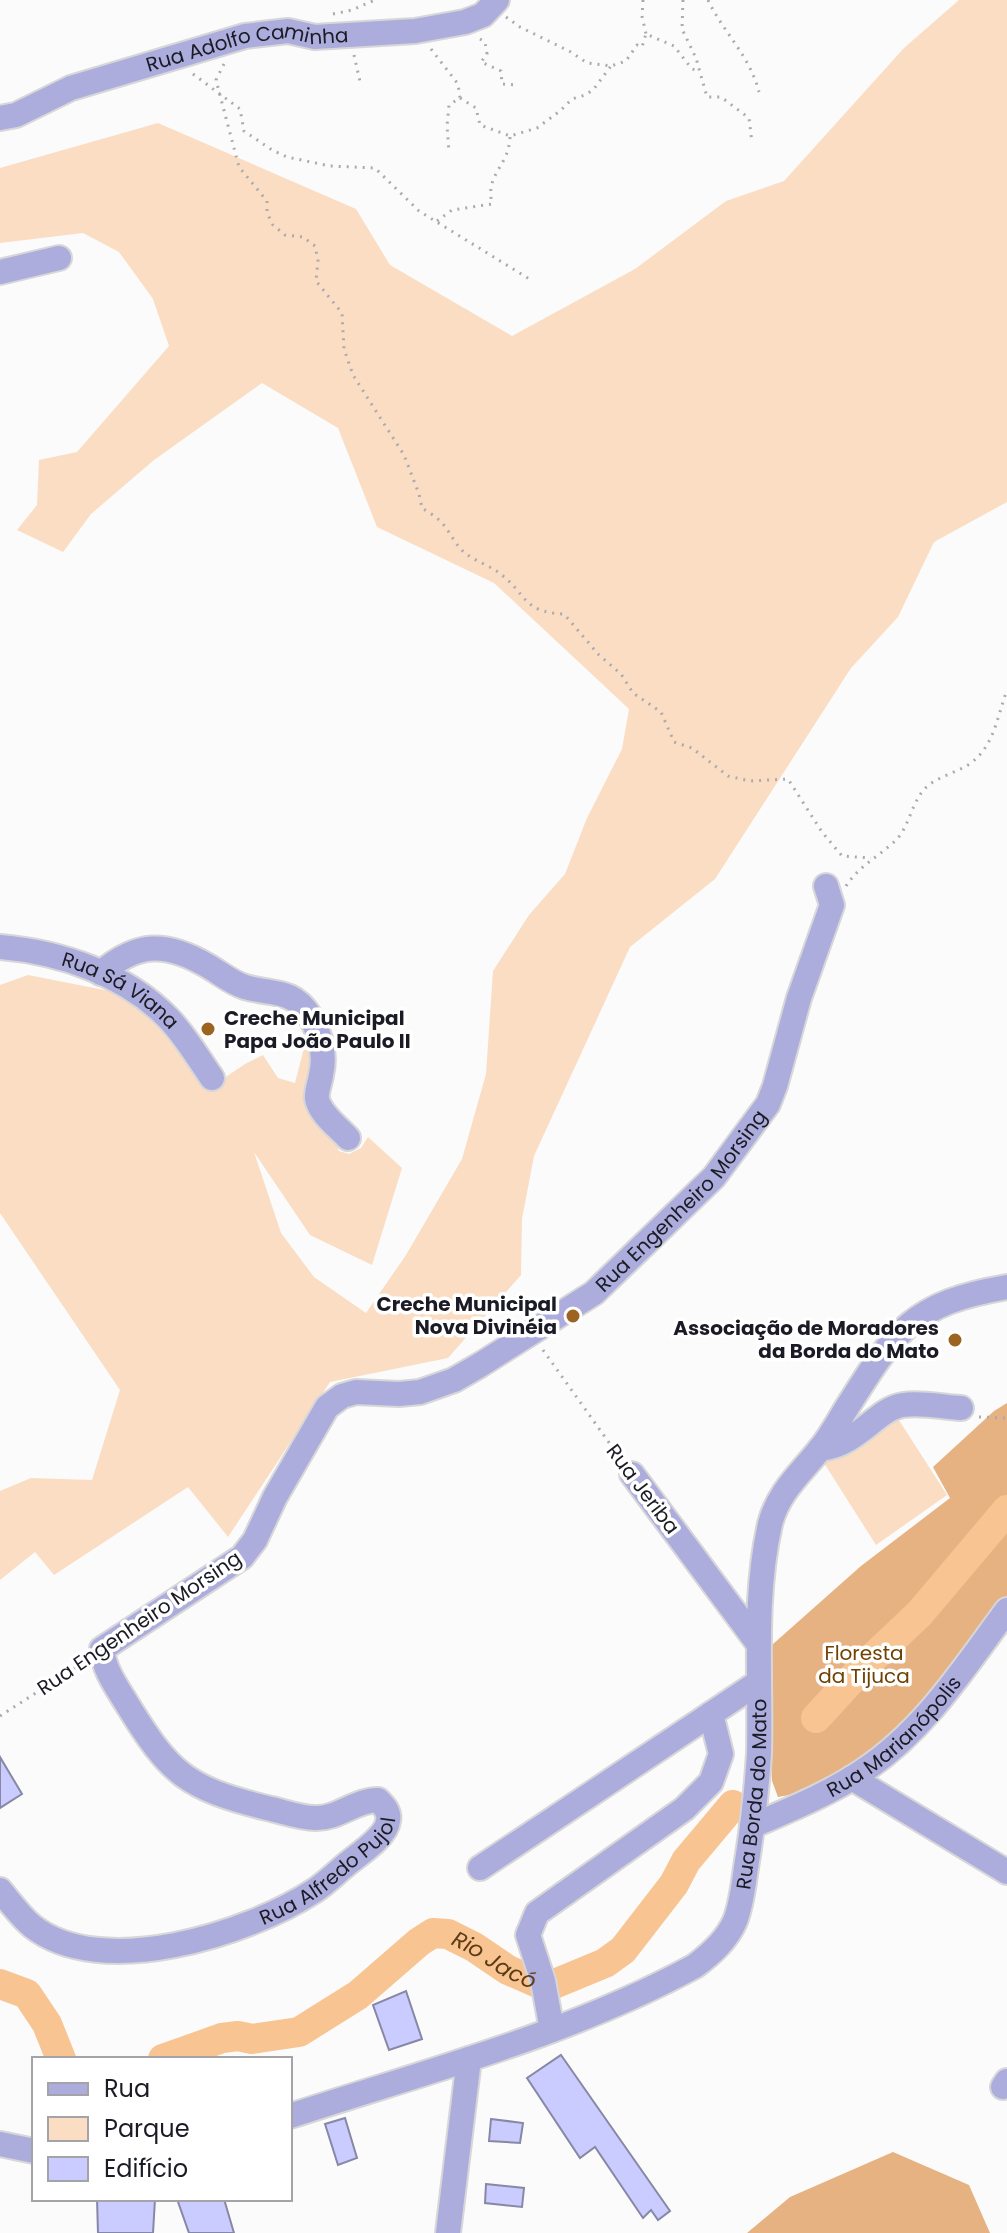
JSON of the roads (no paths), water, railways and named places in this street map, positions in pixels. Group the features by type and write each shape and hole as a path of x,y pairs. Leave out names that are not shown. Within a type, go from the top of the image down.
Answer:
{"street":[{"name":"Rua Adolfo Caminha","path":"0,118 16,115 71,88 245,36 288,31 315,37 415,31 456,25 483,15 497,0"},
{"path":"0,272 59,258"},
{"name":"Rua Engenheiro Morsing","path":"102,1649 242,1557 255,1540 275,1497 327,1407 342,1396 356,1392 399,1394 439,1386 480,1365 594,1293 714,1177 768,1104 829,896"},
{"name":"Rua Sá Viana","path":"0,947 55,955 116,979 168,1018 212,1078"},
{"path":"101,973 134,950 155,947 204,963 243,986 272,991 299,1002 315,1026 324,1056 317,1099 323,1111 348,1138"},
{"name":"Rua Borda do Mato","path":"292,2115 469,2059 670,1979 710,1954 725,1938 735,1921 752,1826 759,1754 757,1642 771,1521 787,1487 820,1449 875,1364 905,1328 929,1309 1007,1287"},
{"path":"820,1449 848,1442 891,1409 902,1405 961,1408"},
{"name":"Rua Jeriba","path":"632,1474 757,1642"},
{"name":"Rua Marianópolis","path":"752,1826 852,1778 879,1760 921,1722 1007,1610"},
{"name":"Rua Alfredo Pujol","path":"0,1890 33,1927 58,1939 91,1949 132,1951 170,1947 246,1925 287,1907 316,1890 380,1835 388,1822 387,1809 378,1800 367,1800 331,1817 313,1819 212,1793 191,1781 174,1770 151,1743 110,1675 102,1649"},
{"path":"480,1868 759,1682"},
{"path":"552,2025 543,1981 528,1935 537,1913 684,1809 711,1782 721,1754 711,1714"},
{"path":"852,1778 1007,1872"},
{"path":"448,2233 469,2059"},
{"path":"0,2144 32,2151"}],"waterway":[{"name":"Rio Jacó","path":"816,1718 861,1669 920,1613 1007,1510"},
{"name":"Rio Jacó","path":"169,2057 222,2038 238,2036 252,2039 299,2032 358,1995 433,1933 448,1934 508,1970 547,1987 605,1963 623,1950 674,1884 686,1861 733,1805"},
{"name":"Rio Jacó","path":"0,1984 27,1994 47,2024 60,2057"}],"place":[{"name":"Creche Municipal Papa João Paulo II","path":"208,1029"},
{"name":"Creche Municipal Nova Divinéia","path":"573,1316"},
{"name":"Associação de Moradores da Borda do Mato","path":"955,1340"}],"park label":[{"name":"Floresta da Tijuca","path":"864,1664"}]}
